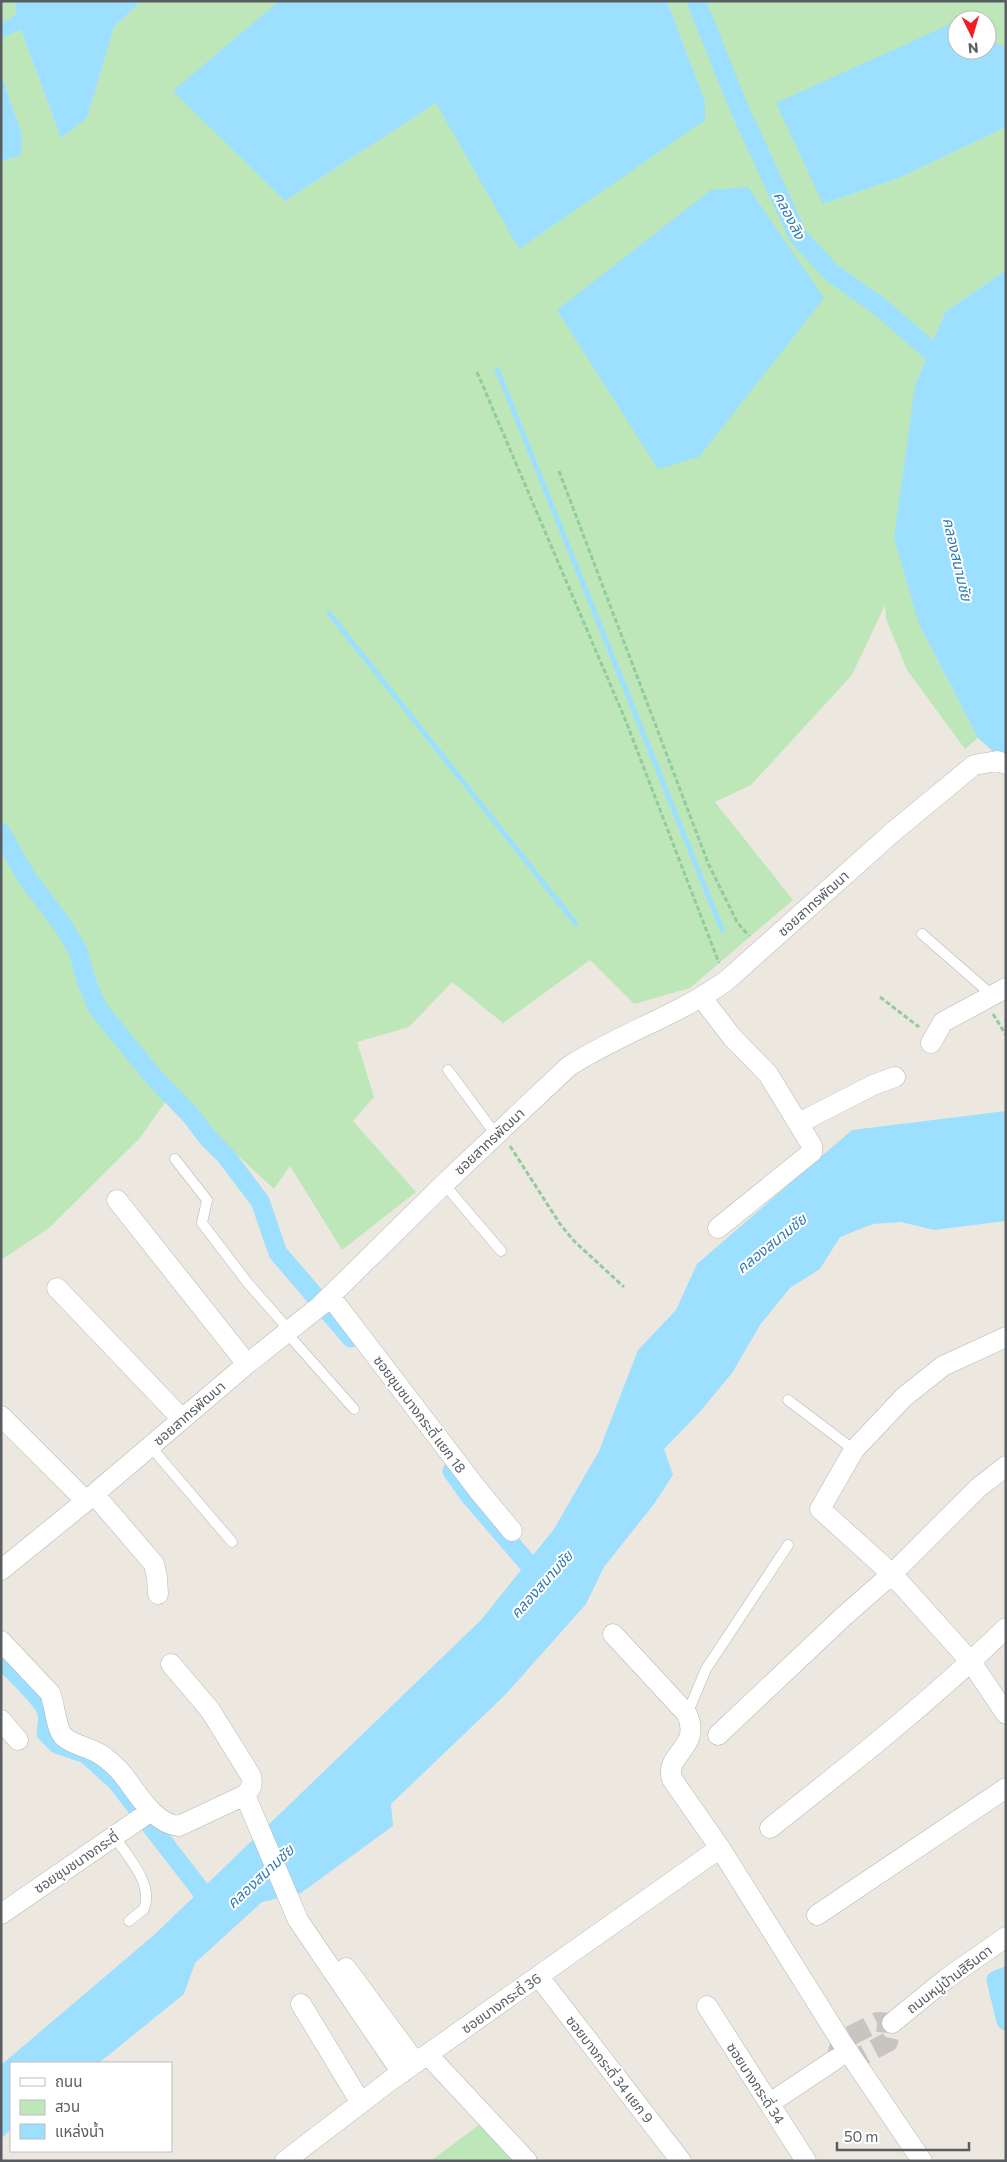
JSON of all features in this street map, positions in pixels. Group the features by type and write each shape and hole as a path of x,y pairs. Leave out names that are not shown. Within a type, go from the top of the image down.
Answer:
{"street":[{"name":"ซอยสาทรพัฒนา","path":"1,1570 325,1301 444,1184 568,1067 589,1053 702,998 726,981 893,832 974,765 997,761 1006,764"},
{"path":"932,1043 943,1022 999,992"},
{"path":"702,998 732,1038 768,1074 812,1146 812,1152 718,1228"},
{"path":"799,1123 873,1085 895,1077"},
{"path":"117,1200 247,1364"},
{"path":"57,1288 182,1419"},
{"name":"ซอยชุมชนางกระดี่ แยก 18","path":"325,1301 512,1531"},
{"path":"1006,1337 943,1366 904,1397 854,1450 820,1509 892,1574 971,1662 1006,1714"},
{"path":"1,1416 90,1498 154,1564 158,1594"},
{"path":"718,1735 843,1617 892,1574 978,1488 1006,1466"},
{"path":"770,1828 897,1727 971,1662 1006,1628"},
{"path":"613,1634 687,1714 691,1723 691,1735 685,1748 672,1763 670,1771 672,1779 720,1848 841,2041 922,2161"},
{"path":"1,1640 50,1694 59,1730 63,1736 110,1761 146,1814 172,1826 179,1826 245,1795 251,1789 252,1784 251,1776 210,1710 171,1664"},
{"path":"1,1720 18,1740"},
{"path":"818,1915 1006,1788"},
{"path":"245,1795 263,1835 290,1906 303,1928 415,2064 527,2161"},
{"name":"ซอยชุมชนางกระดี่","path":"1,1914 146,1814"},
{"name":"ซอยบางกระดี่ 36","path":"285,2161 415,2064 720,1848"},
{"name":"ถนนหมู่บ้านสิรินดา","path":"892,2023 946,1979 1006,1937"},
{"path":"340,1960 415,2064"},
{"name":"ซอยบางกระดี่ 34 แยก 9","path":"539,1977 681,2161"},
{"path":"301,2004 361,2103"},
{"name":"ซอยบางกระดี่ 34","path":"707,2006 806,2161"},
{"path":"770,2103 836,2059"}],"lane":[{"path":"922,934 999,992"},
{"path":"448,1070 498,1133"},
{"path":"175,1158 207,1200 202,1223 247,1282 354,1409"},
{"path":"444,1184 501,1251"},
{"path":"788,1400 854,1450"},
{"path":"150,1446 232,1542"},
{"path":"687,1714 706,1669 788,1545"},
{"path":"114,1836 140,1875 146,1893 144,1909 129,1921"}],"path":[{"path":"477,372 625,719 726,981"},
{"path":"558,471 708,863 738,922 761,950"},
{"path":"880,997 914,1022 932,1043"},
{"path":"498,1133 560,1224 574,1241 624,1287"}],"green space":[{"path":"1,1 15,1 16,14 1,24"},
{"path":"141,1 279,1 174,91 285,201 436,103 705,101 667,1 1006,1 1006,48 997,43 997,10 947,10 947,34 823,204 899,178 1006,127 1006,270 945,312 915,386 919,624 978,738 965,749 907,670 886,619 885,605 852,675 751,785 715,802 793,900 690,988 634,1004 590,960 503,1023 452,982 409,1027 357,1042 374,1097 353,1121 416,1192 342,1250 290,1166 274,1189 171,1094 140,1138 49,1228 1,1260 1,162 21,155 22,135 1,73 1,38 21,30 61,138 87,118 114,27"},
{"path":"480,2124 514,2161 432,2161 432,2160"}],"water":[{"path":"15,1 141,1 114,27 87,118 61,138 21,30 1,38 1,24 16,14"},
{"path":"279,1 667,1 705,101 705,120 519,249 436,103 285,201 173,91"},
{"path":"947,26 947,60 997,60 997,43 1006,48 1006,127 899,178 823,204 776,103"},
{"path":"1,73 22,135 21,155 1,162"},
{"path":"748,187 824,298 699,457 658,469 557,310 711,190"},
{"name":"คลองสนามชัย","path":"1006,270 1006,763 978,738 919,624 894,538 915,386 945,312"},
{"name":"คลองสนามชัย","path":"1006,1111 1006,1221 934,1230 901,1222 873,1224 840,1237 820,1269 790,1288 760,1325 732,1373 698,1414 664,1449 673,1475 654,1504 604,1567 586,1604 505,1695 391,1804 393,1826 301,1893 262,1902 195,1963 184,1994 100,2062 10,2062 10,2130 1,2139 1,2065 154,1935 481,1620 554,1529 599,1451 638,1350 676,1310 697,1264 852,1130"}],"waterway":[{"name":"คลองลิง","path":"696,1 739,108 798,236 832,273 879,306 948,366"},
{"path":"497,369 722,930"},
{"path":"329,613 576,924"},
{"path":"1,832 25,875 64,927 78,951 86,980 97,1007 151,1074 225,1155 260,1201 278,1253 351,1338"},
{"name":"คลองสนามชัย","path":"452,1471 469,1495 543,1581"},
{"path":"1,1659 43,1705 48,1721 46,1733 57,1744 86,1754 116,1781 216,1910"},
{"path":"1006,1976 996,1980 1006,2021"}],"tunnel":[{"path":"877,2022 892,2023 888,2042 854,2060 836,2059 841,2041 877,2022"}]}
